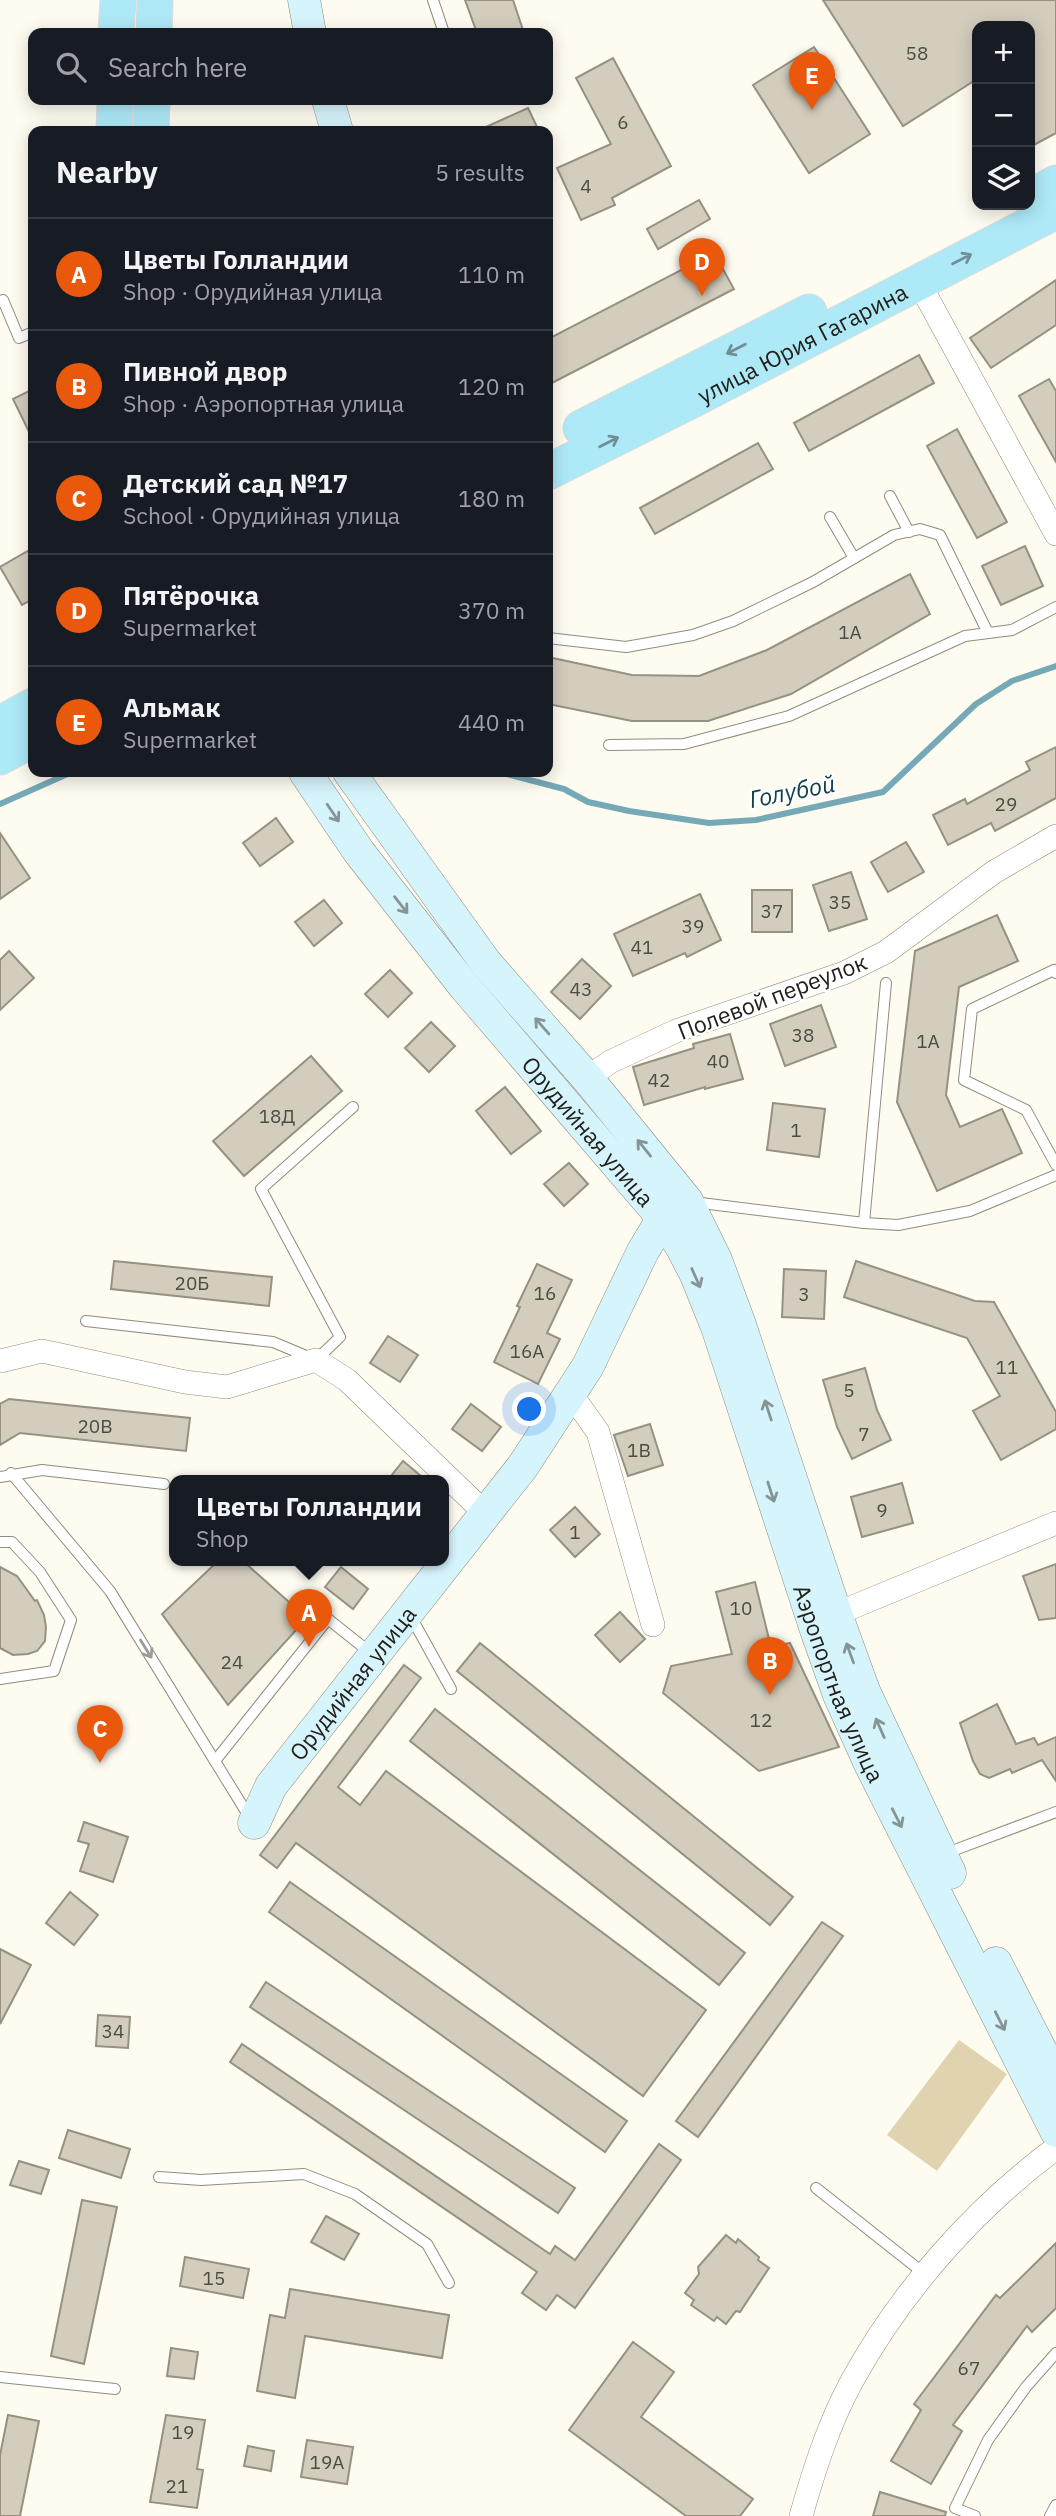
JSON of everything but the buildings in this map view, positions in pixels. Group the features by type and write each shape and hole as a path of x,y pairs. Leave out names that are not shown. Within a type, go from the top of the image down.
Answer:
{"main road":[{"path":"116,28 118,0"},
{"path":"154,28 155,0"},
{"path":"304,0 309,28"},
{"path":"114,126 115,105"},
{"path":"151,126 152,105"},
{"path":"329,105 336,126"},
{"path":"1035,195 1056,183"},
{"name":"улица Юрия Гагарина","path":"553,443 1007,210"},
{"name":"улица Юрия Гагарина","path":"553,470 1056,211"},
{"path":"0,724 28,709"},
{"path":"0,757 28,742"},
{"name":"Орудийная улица","path":"308,777 359,852 464,986 675,1210"},
{"name":"Орудийная улица","path":"353,777 486,963 587,1078 675,1210"},
{"name":"Орудийная улица","path":"449,1560 523,1466 571,1394 588,1366 643,1251 675,1210"},
{"name":"Аэропортная улица","path":"675,1210 716,1260 836,1614 869,1703 941,1856 1056,2080"},
{"name":"Аэропортная улица","path":"675,1210 681,1246 717,1327 839,1695 870,1764 1056,2130"},
{"name":"Орудийная улица","path":"254,1823 271,1786 445,1566"}],"street":[{"path":"918,281 1056,534"},
{"name":"Полевой переулок","path":"587,1078 610,1062 676,1031 844,973 886,952 994,872 1056,836"},
{"path":"0,1361 42,1351 185,1382 227,1388 316,1360 347,1380 446,1475"},
{"path":"571,1394 598,1432 653,1625"},
{"path":"449,1478 486,1514"},
{"path":"836,1614 1056,1523"},
{"path":"801,2516 822,2450 852,2382 881,2334 961,2231 1010,2184 1056,2148"}],"lane":[{"path":"433,0 442,28"},
{"path":"0,302 3,300 19,338 28,334"},
{"path":"890,496 909,531"},
{"path":"830,517 854,558"},
{"path":"553,639 626,647 693,635 733,621 813,582 894,535 920,529 940,534 988,633"},
{"path":"610,746 684,744 776,720 965,636 1012,630 1056,607"},
{"path":"1056,973 1054,970 972,1009 964,1080 1026,1110 1056,1165"},
{"path":"864,1223 886,983"},
{"path":"86,1321 273,1342 316,1360 340,1337 261,1189 353,1107"},
{"path":"675,1210 898,1225 970,1211 1056,1175"},
{"path":"6,1475 43,1470 164,1484"},
{"path":"6,1475 110,1591 254,1823"},
{"path":"0,1542 12,1542 40,1572 71,1620 54,1671 0,1678"},
{"path":"408,1612 451,1689"},
{"path":"215,1761 328,1619 374,1655"},
{"path":"941,1856 1056,1812"},
{"path":"159,2176 201,2180 304,2174 355,2194 427,2244 449,2283"},
{"path":"816,2188 926,2275"},
{"path":"975,2516 954,2512 988,2440 1026,2387 1056,2353"},
{"path":"0,2377 116,2389"},
{"path":"1050,2516 1056,2505"}],"shaded area":[{"path":"959,2040 1007,2074 937,2171 887,2135"}],"waterway":[{"name":"Голубой","path":"518,777 564,789 588,802 629,811 709,823 756,820 883,792 976,704 1012,681 1056,666"},
{"name":"Голубой","path":"0,804 61,777"}],"place":[{"name":"Альмак","path":"812,110"},
{"name":"Пятёрочка","path":"702,296"},
{"name":"Цветы Голландии","path":"309,1647"},
{"name":"Пивной двор","path":"770,1695"},
{"name":"Детский сад №17","path":"100,1763"}]}
